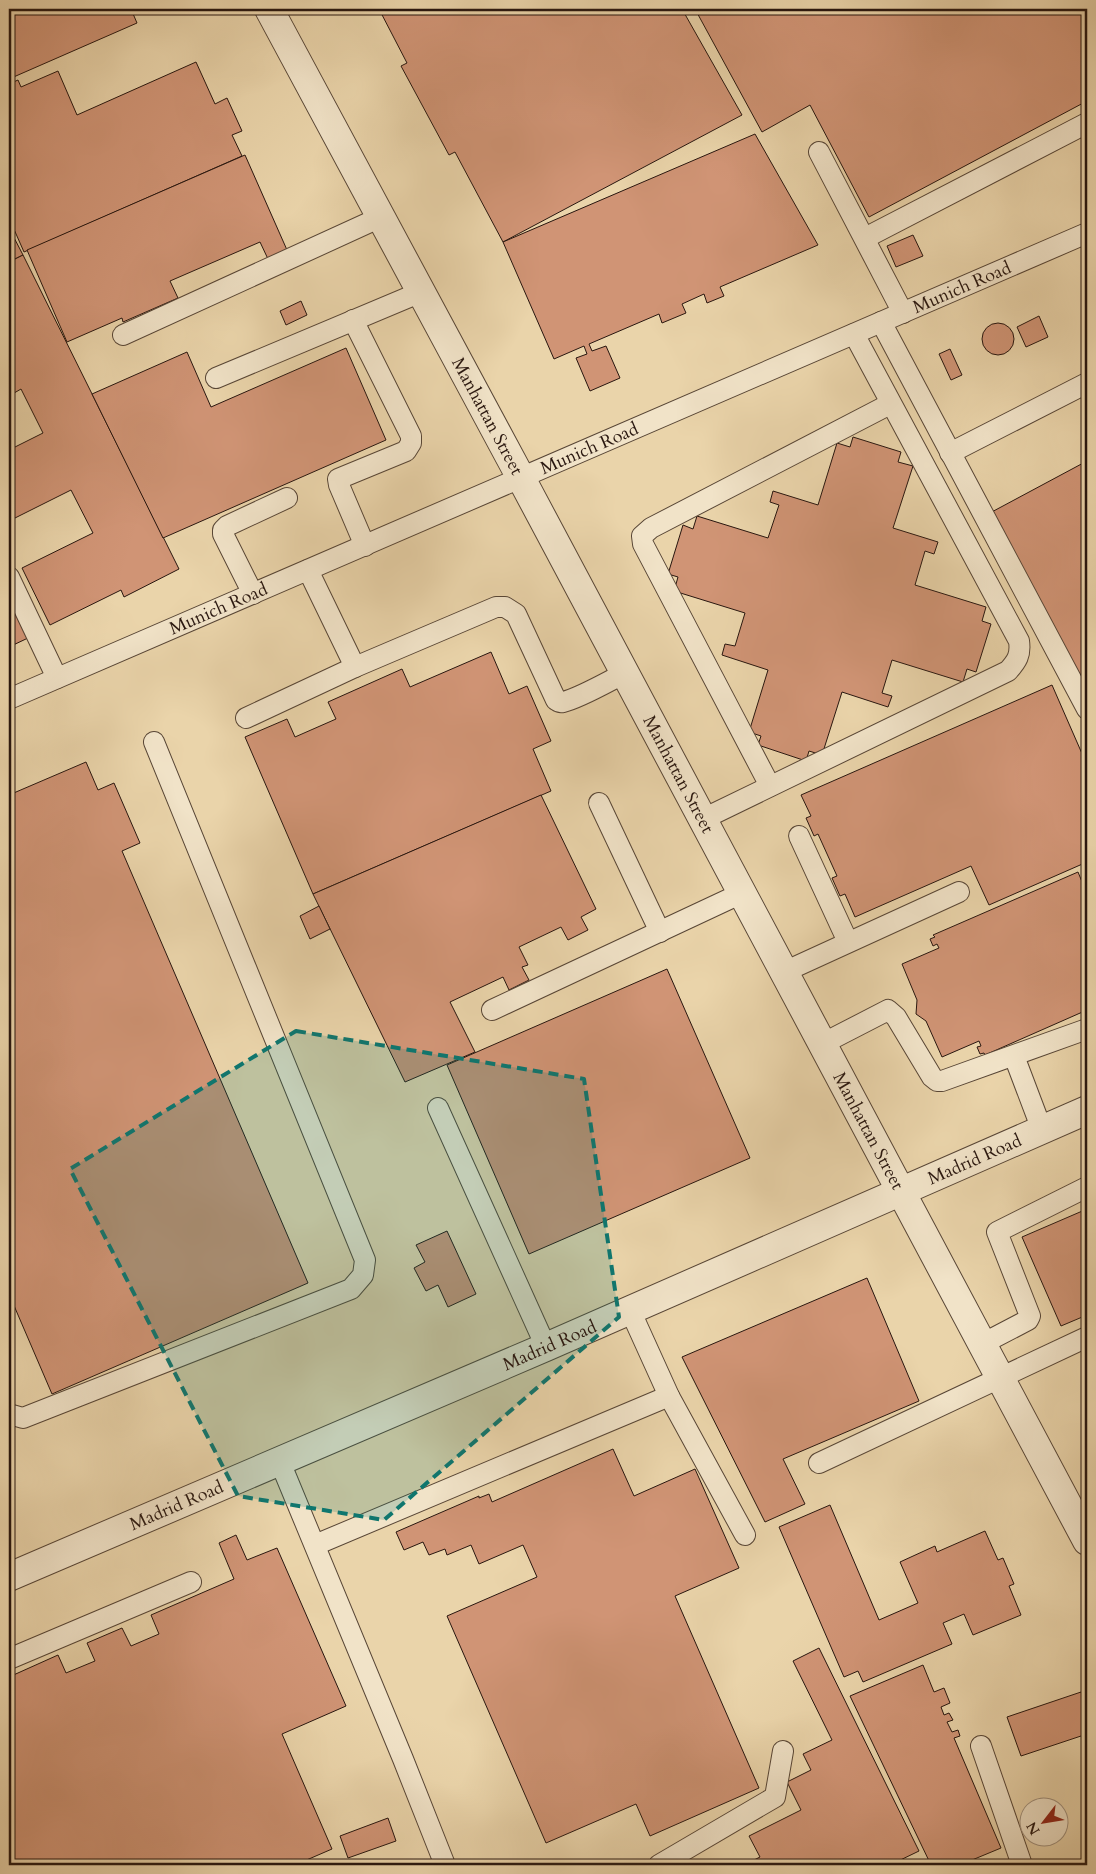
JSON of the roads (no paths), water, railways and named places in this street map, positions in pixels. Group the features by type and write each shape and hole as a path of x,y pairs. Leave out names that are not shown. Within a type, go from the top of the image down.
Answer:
{"street":[{"name":"Manhattan Street","path":"269,9 522,478 1087,1541"},
{"name":"Madrid Road","path":"9,1577 546,1347 1087,1110"}],"lane":[{"path":"865,238 1087,123"},
{"path":"819,152 902,313"},
{"path":"123,335 381,217"},
{"name":"Munich Road","path":"9,699 1087,233"},
{"path":"216,378 421,292"},
{"path":"354,320 411,436 411,443 406,451 337,482 365,546"},
{"path":"881,322 1087,709"},
{"path":"703,819 1008,671 1018,660 1021,650 1020,641 964,535 890,404 854,334"},
{"path":"950,453 1087,382"},
{"path":"770,786 643,544 642,536 651,528 890,404"},
{"path":"253,594 223,534 223,530 227,526 286,498"},
{"path":"308,570 355,667"},
{"path":"9,577 57,678"},
{"path":"246,718 355,667 496,607 505,607 516,614 558,702 575,697 625,673"},
{"path":"9,1414 23,1418 342,1293 351,1289 363,1275 365,1260 154,742"},
{"path":"599,803 660,932"},
{"path":"799,836 848,942"},
{"path":"784,972 959,892"},
{"path":"492,1010 742,893"},
{"path":"822,1044 888,1010 896,1017 932,1077 937,1081 947,1080 1087,1029"},
{"path":"1014,1056 1042,1130"},
{"path":"438,1108 546,1347"},
{"path":"982,1344 1028,1320 1030,1316 997,1232 1087,1188"},
{"path":"630,1310 669,1396 745,1535"},
{"path":"819,1463 1087,1337"},
{"path":"315,1545 669,1396"},
{"path":"280,1462 404,1759 445,1865"},
{"path":"9,1659 191,1582"},
{"path":"981,1746 1022,1865"},
{"path":"659,1865 775,1797 783,1751"}]}
